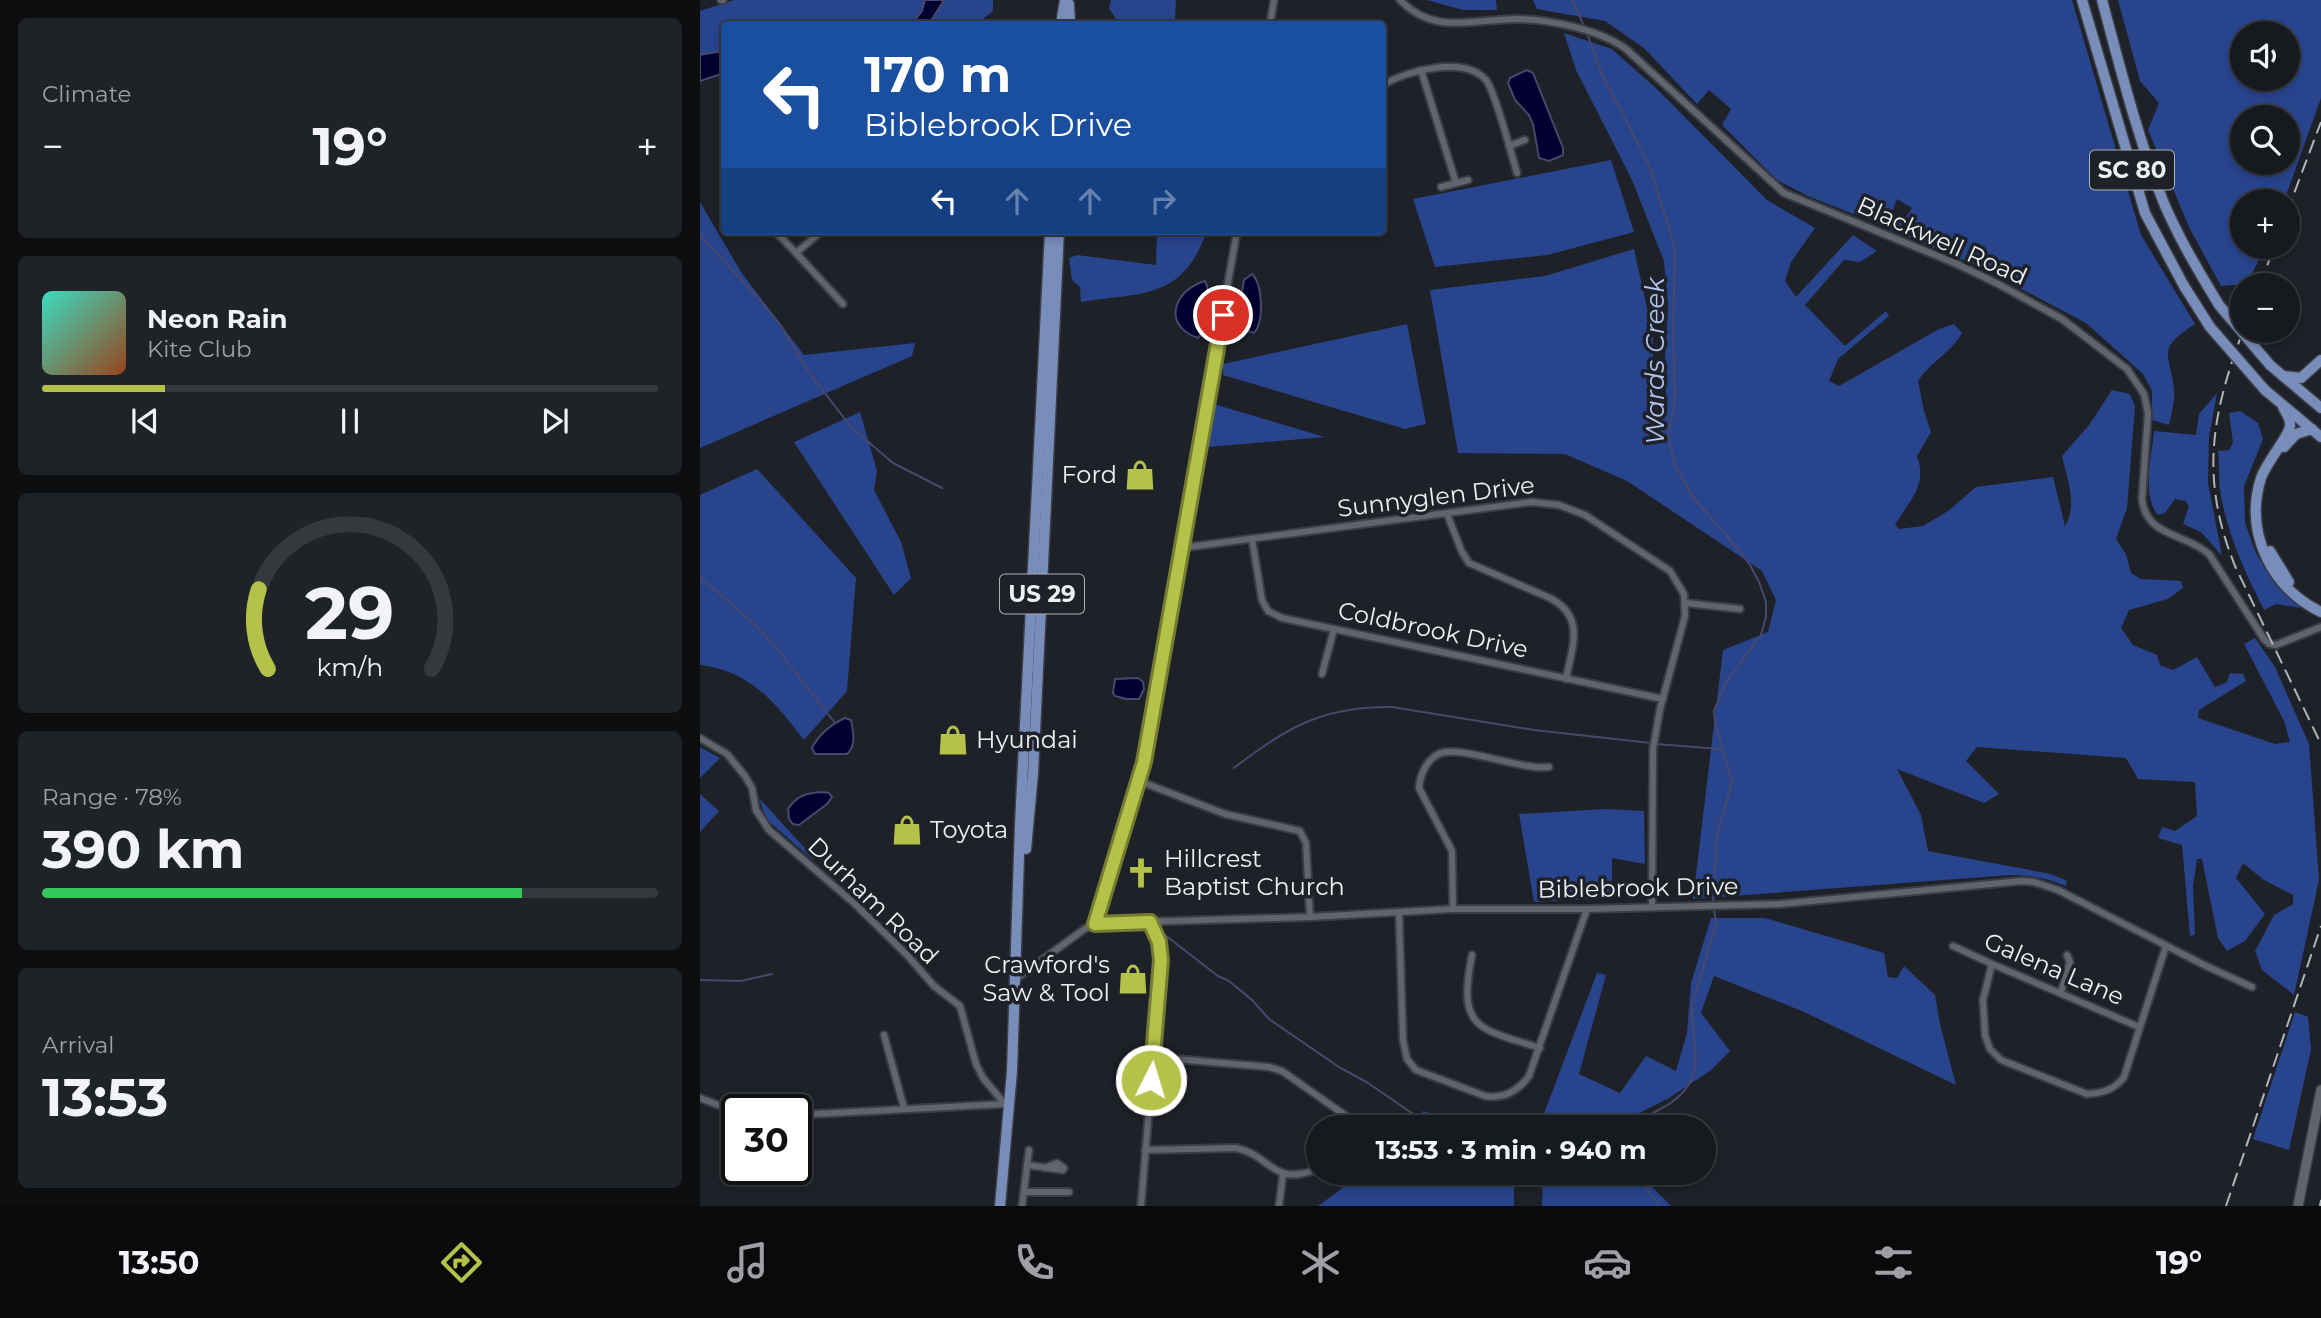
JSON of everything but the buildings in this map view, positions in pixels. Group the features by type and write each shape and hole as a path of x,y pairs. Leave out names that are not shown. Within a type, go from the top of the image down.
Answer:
{"main road":[{"path":"1062,21 1067,0"},
{"path":"1067,0 1070,21"},
{"name":"SC 80","path":"2082,0 2145,213 2184,286 2210,327 2265,390 2321,437"},
{"name":"SC 80","path":"2102,0 2131,103 2163,201 2200,274 2219,305 2270,365 2318,405"},
{"name":"US 29","path":"1037,602 1050,235"},
{"name":"US 29","path":"1000,1206 1017,978 1059,235"},
{"path":"2281,375 2301,378 2321,360"},
{"path":"2318,405 2307,385 2321,367"},
{"path":"2283,407 2290,426 2262,477 2256,506 2258,530 2264,554 2274,574 2302,602 2321,612"},
{"path":"2312,429 2296,434 2275,460 2265,484 2261,513 2267,544 2279,568 2297,589 2321,605"},
{"path":"2298,1206 2321,1090"}],"street":[{"path":"1270,21 1274,0"},
{"name":"Blackwell Road","path":"1400,0 1425,19 1444,23 1521,19 1577,29 1610,39 1626,49 1784,193 1988,279 2062,319 2134,376 2147,403 2142,499 2144,511 2151,522 2162,531 2209,554 2269,644 2276,645 2321,627"},
{"path":"1386,83 1421,70 1465,68 1482,77 1490,86 1517,173"},
{"path":"1421,70 1456,183"},
{"path":"1509,146 1525,140"},
{"path":"1441,187 1468,180"},
{"path":"779,235 843,304"},
{"path":"796,253 817,235"},
{"path":"1017,978 1095,924 1139,781 1236,235"},
{"name":"Sunnyglen Drive","path":"1181,548 1531,502 1545,503 1572,509 1670,571 1681,586 1686,603"},
{"path":"1447,514 1469,563 1550,598 1569,614 1574,635 1566,679"},
{"name":"Coldbrook Drive","path":"1252,539 1262,600 1268,611 1282,618 1663,699"},
{"path":"1651,907 1652,770 1656,729 1686,603 1740,609"},
{"path":"1322,674 1334,629"},
{"name":"Durham Road","path":"700,738 727,754 746,776 752,788 756,810 769,830 855,904 934,986 960,1006 976,1064 1007,1105"},
{"path":"1453,909 1452,851 1419,788 1419,778 1426,766 1435,756 1451,751 1535,768 1549,767"},
{"path":"1139,781 1225,814 1300,831 1306,843 1310,917"},
{"name":"Biblebrook Drive","path":"1095,924 1453,909 1712,907 1808,902 2022,881 2035,882 2058,890 2165,946 2252,987"},
{"path":"1399,913 1403,1040 1407,1059 1412,1067 1485,1097 1495,1097 1521,1086 1529,1076 1587,909"},
{"path":"1140,1206 1161,960 1159,942 1150,922"},
{"name":"Galena Lane","path":"1954,946 2139,1027"},
{"path":"1992,964 1983,999 1985,1035 1990,1049 2001,1060 2087,1094 2101,1093 2116,1087 2124,1077 2165,946"},
{"path":"1472,955 1467,977 1468,1002 1477,1023 1486,1030 1540,1048"},
{"path":"2060,992 2070,962 2067,955"},
{"path":"884,1035 904,1108"},
{"path":"1152,1057 1282,1070 1345,1115"},
{"path":"700,1098 721,1106"},
{"path":"812,1114 1007,1105"},
{"path":"1145,1150 1236,1148 1249,1152 1283,1174 1306,1172"},
{"path":"1022,1206 1029,1150"},
{"path":"1027,1165 1045,1168"},
{"path":"1279,1206 1283,1174"},
{"path":"1024,1192 1069,1192"}],"shaded area":[{"path":"734,0 925,0 926,3 914,21 721,21 721,52 700,55 700,11"},
{"path":"925,0 944,0 931,21 914,21 922,11"},
{"path":"944,0 993,0 993,11 983,21 931,21"},
{"path":"1111,0 1176,0 1176,21 1117,21 1109,8"},
{"path":"1427,0 1496,0 1497,10 1463,10"},
{"path":"1533,0 2072,0 2141,235 2195,324 2174,340 2168,353 2174,395 2169,425 2152,420 2152,391 2143,374 2086,323 1978,266 1890,230 1897,215 1905,218 1912,208 1897,199 1886,227 1808,196 1777,180 1722,125 1731,109 1709,90 1697,104 1644,48 1605,21 1537,9"},
{"path":"2118,0 2321,0 2321,98 2300,156 2300,105 2230,105 2230,175 2293,175 2288,189 2230,189 2230,259 2259,259 2252,273 2230,273 2230,285 2221,286 2190,229 2148,130 2159,103 2140,81"},
{"path":"1564,33 1612,49 1659,91 1767,200 1815,228 1791,262 1785,281 1796,297 1853,235 1877,251 1860,262 1844,260 1805,305 1845,346 1886,311 1889,316 1838,359 1829,381 1839,386 1939,329 1954,324 1962,333 1953,346 1918,381 1931,432 1917,456 1920,466 1919,484 1895,525 1899,529 1923,526 1948,511 1976,487 2053,477 2065,526 2071,501 2062,456 2089,425 2112,390 2130,394 2135,407 2127,508 2116,539 2126,554 2131,573 2141,579 2181,581 2183,588 2168,599 2129,610 2121,628 2133,645 2157,655 2160,665 2173,670 2197,657 2215,687 2227,682 2230,673 2243,674 2246,681 2199,710 2198,718 2275,744 2290,742 2284,721 2244,644 2255,638 2275,667 2309,744 2319,880 2294,995 2262,970 2255,951 2274,915 2293,904 2293,895 2264,880 2243,863 2236,878 2265,914 2245,941 2227,951 2218,938 2202,859 2197,859 2193,886 2195,935 2190,936 2182,845 2158,838 2162,827 2175,831 2197,816 2195,782 2138,779 2126,758 1977,747 1966,761 1999,794 1984,803 1897,769 1921,815 1928,851 2051,874 2067,881 2066,886 2039,878 2010,875 1693,899 1723,650 1768,632 1776,600 1762,571 1627,481 1565,454 1458,453 1430,290 1545,276 1634,249 1653,335 1653,403 1659,420 1666,399 1668,306 1664,261 1632,180 1576,70"},
{"path":"721,52 721,74 700,81 700,55"},
{"path":"1527,70 1533,73 1563,148 1563,155 1549,161 1539,158 1533,124 1529,115 1515,100 1508,83 1510,78"},
{"path":"1611,160 1634,232 1547,255 1435,267 1413,199"},
{"path":"700,202 741,272 804,355 915,343 912,356 700,448"},
{"path":"1157,235 1205,235 1186,270 1158,289 1142,293 1081,302 1080,287 1072,280 1069,258 1077,255 1156,265"},
{"path":"1252,274 1256,279 1261,304 1254,333 1240,328 1237,322 1244,280"},
{"path":"1205,281 1208,311 1198,338 1179,325 1176,308 1185,292"},
{"path":"1407,324 1426,424 1405,429 1223,375 1223,364"},
{"path":"2217,393 2209,437 2208,483 2222,556 2201,532 2183,524 2189,506 2185,501 2175,499 2165,513 2158,515 2153,507 2149,486 2154,431 2196,435 2199,414"},
{"path":"1214,404 1325,437 1207,447"},
{"path":"2240,411 2258,423 2263,439 2244,486 2245,523 2256,553 2272,580 2301,608 2276,604 2264,610 2244,569 2228,526 2220,490 2218,451 2229,450 2233,443 2229,413"},
{"path":"860,412 877,471 874,490 901,542 911,578 894,595 794,442"},
{"path":"757,469 856,578 847,691 804,740 772,702 748,682 718,668 700,665 700,495"},
{"path":"1138,678 1143,682 1144,689 1139,699 1115,696 1115,679"},
{"path":"845,718 851,720 853,729 853,742 847,754 815,754 812,748 818,738"},
{"path":"700,747 720,758 700,778"},
{"path":"811,793 829,793 832,797 827,804 799,825 793,824 789,819 788,809 794,801"},
{"path":"700,794 719,811 700,832"},
{"path":"759,798 813,857 813,860 766,819"},
{"path":"1605,809 1644,811 1645,864 1612,858 1612,898 1534,902 1519,814"},
{"path":"1711,918 1765,918 1884,953 1888,977 1897,978 1904,966 1935,995 1956,1085 1802,1011 1714,976 1701,1013 1730,1051 1710,1071 1669,1098 1635,1115 1544,1115 1597,973 1606,975 1579,1074 1620,1093 1646,1056 1676,1071 1687,1033 1691,983"},
{"path":"2295,1012 2308,1017 2311,1049 2289,1150 2253,1139"},
{"path":"1514,1185 1514,1206 1318,1206 1344,1187"},
{"path":"1543,1185 1650,1185 1671,1206 1542,1206"}],"waterway":[{"name":"Wards Creek","path":"1572,0 1585,28"},
{"name":"Wards Creek","path":"1587,33 1601,72 1649,165 1672,237 1675,252 1675,399 1668,436 1675,465 1693,497 1750,565 1766,602 1766,617 1761,635 1726,682 1714,711 1732,782 1717,835 1713,903"},
{"path":"700,235 782,327 807,370 851,427 893,463 942,488"},
{"path":"700,577 775,646 835,723"},
{"path":"1234,768 1289,730 1326,715 1368,708 1392,707 1534,730 1651,743"},
{"path":"1656,744 1720,749"},
{"name":"Wards Creek","path":"1650,1115 1672,1102 1684,1091 1695,1069 1692,1005 1716,924 1714,909"},
{"path":"1161,932 1218,976 1229,981 1269,1019 1415,1115"},
{"path":"700,980 741,981 772,974"},
{"name":"Wards Creek","path":"1643,1185 1660,1206"}],"railway":[{"path":"2296,189 2321,122"},
{"path":"2264,273 2270,259"},
{"path":"2239,343 2223,391 2217,420 2214,448 2217,505 2235,566 2321,744"},
{"path":"2226,1206 2321,926"},
{"path":"2320,1206 2321,1200"}],"place":[{"name":"Ford","path":"1140,475"},
{"name":"Hyundai","path":"953,740"},
{"name":"Toyota","path":"907,830"},
{"name":"Hillcrest Baptist Church","path":"1141,873"},
{"name":"Crawford's Saw & Tool","path":"1133,979"}],"route":[{"path":"1151,1080 1161,964 1155,930 1150,922 1095,924 1144,762 1223,315"}]}
